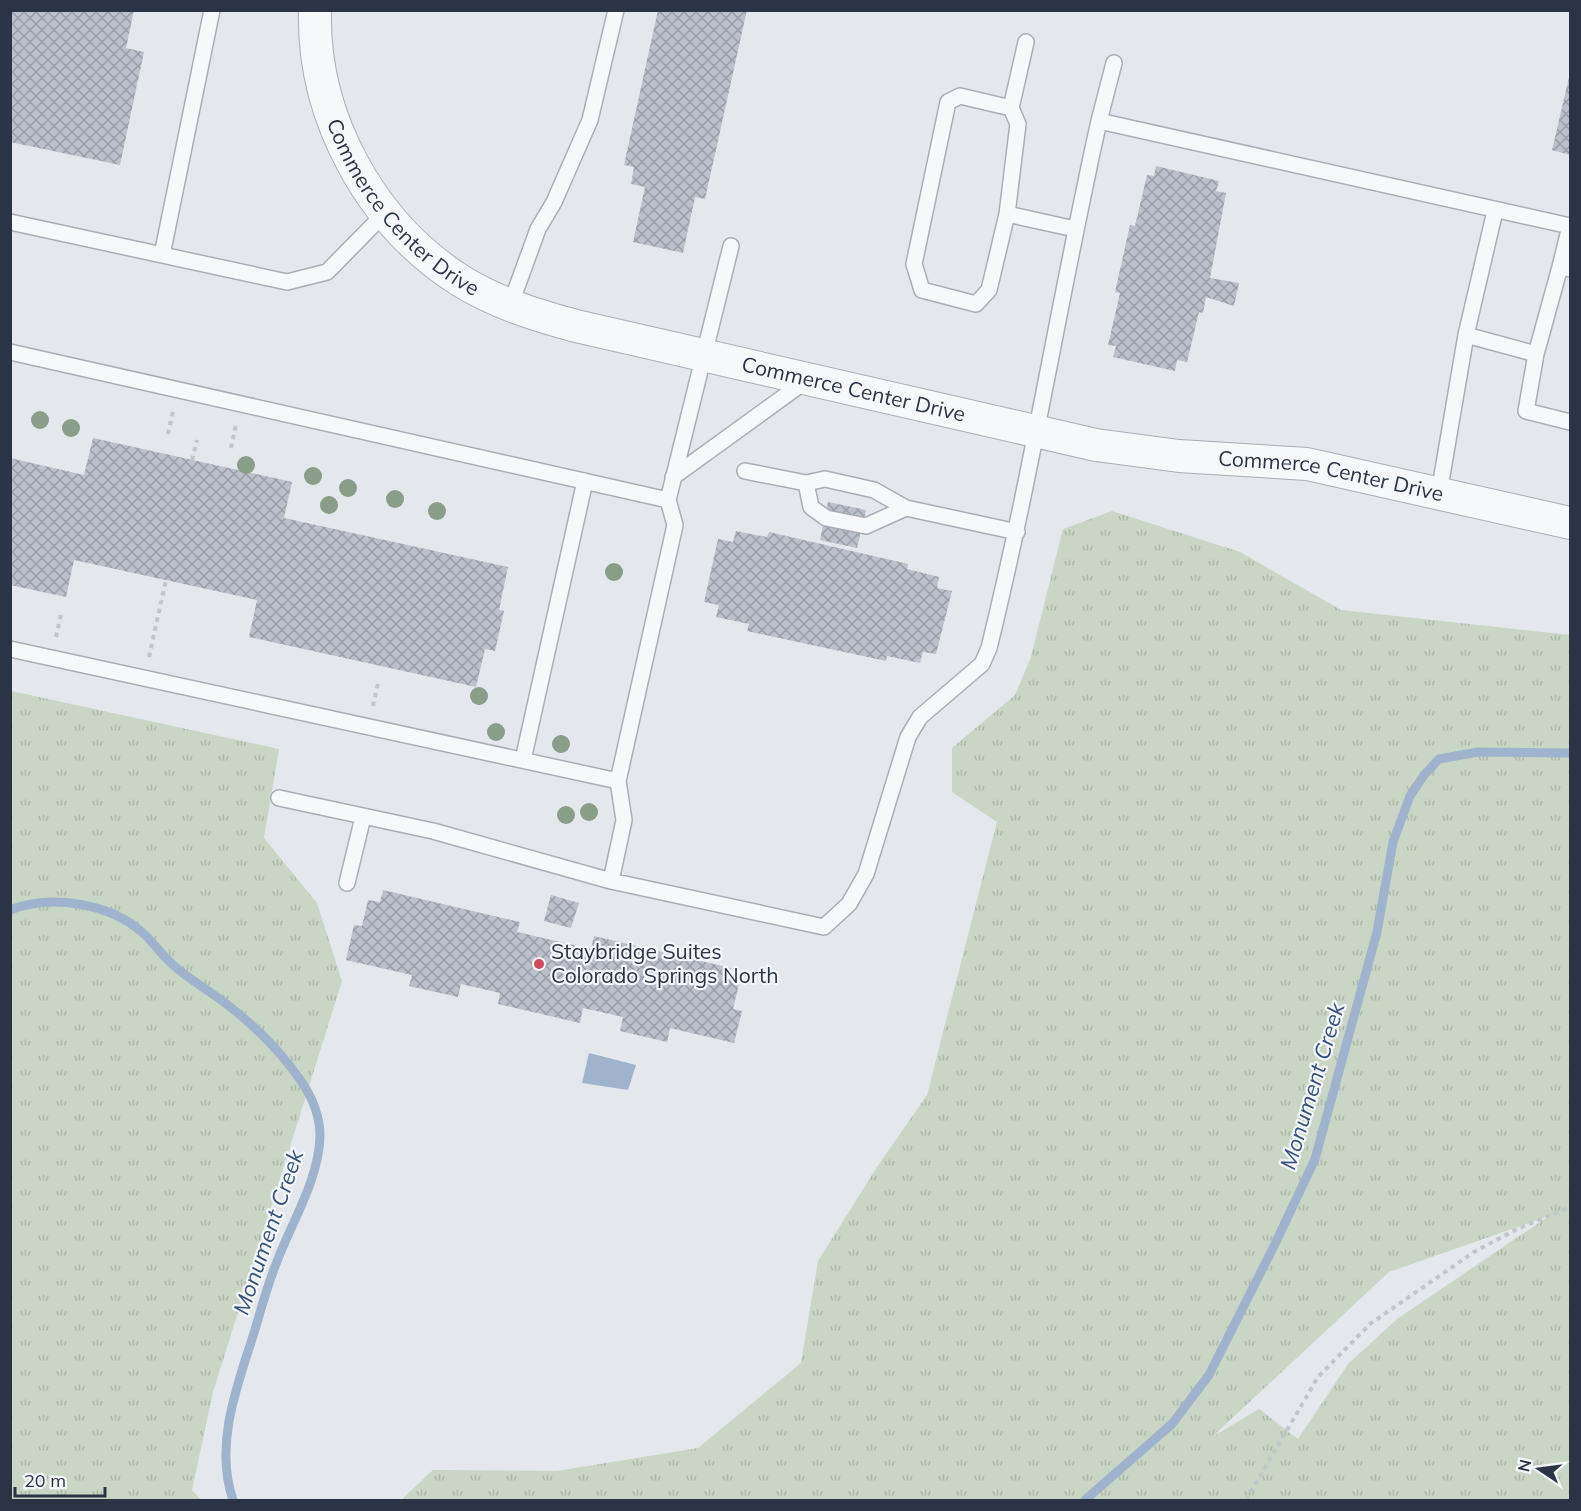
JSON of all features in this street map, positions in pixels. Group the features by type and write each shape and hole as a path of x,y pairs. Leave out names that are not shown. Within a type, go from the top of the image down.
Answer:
{"street":[{"name":"Commerce Center Drive","path":"315,10 314,33 328,104 350,160 385,213 435,262 461,280 510,306 576,326 1125,450 1307,464 1570,523"}],"lane":[{"path":"162,255 212,10"},
{"path":"510,306 538,229 554,202 590,120 616,10"},
{"path":"1011,108 960,96 948,102 914,264 922,290 976,304 989,290 1006,214 1018,124 1011,108 1026,42"},
{"path":"279,798 433,831 611,881 824,927 849,904 866,874 908,737 920,717 981,664 986,656 1017,532 1076,229 1114,63"},
{"path":"1099,121 1570,226 1565,268 1536,354 1526,411 1570,422"},
{"path":"1438,493 1466,335 1495,211"},
{"path":"10,222 287,282 327,272 385,213"},
{"path":"1006,214 1076,229"},
{"path":"611,881 624,820 618,781 675,525 668,500 702,354 731,246"},
{"path":"1466,335 1536,354"},
{"path":"10,352 668,500"},
{"path":"673,477 809,379"},
{"path":"745,471 806,483 825,479 874,490 906,508 1017,532"},
{"path":"522,760 585,481"},
{"path":"806,483 811,507 826,518 866,526 906,508"},
{"path":"10,649 618,781"},
{"path":"347,883 363,817"}],"path":[{"path":"192,459 197,440"},
{"path":"154,634 166,580"},
{"path":"1246,1500 1318,1377 1370,1324 1474,1252 1517,1229 1570,1207"}],"green space":[{"path":"1112,511 1240,552 1341,610 1570,635 1570,1500 401,1500 433,1470 557,1471 698,1448 801,1363 818,1261 877,1167 927,1095 997,822 952,792 952,748 1015,695 1031,657 1063,529","holes":["1549,1216 1397,1319 1348,1364 1298,1439 1259,1409 1212,1437 1389,1272"]},
{"path":"11,691 279,749 264,838 317,903 342,981 213,1392 192,1490 201,1500 11,1500"}],"water":[{"path":"589,1053 636,1065 628,1090 582,1083"}],"building":[{"path":"10,10 134,10 126,48 144,52 120,165 10,142"},
{"path":"658,10 747,10 705,199 695,197 683,253 633,242 645,187 631,184 634,167 624,165"},
{"path":"1570,73 1570,155 1552,150"},
{"path":"1156,166 1219,181 1216,191 1226,193 1210,278 1239,283 1234,306 1206,297 1203,313 1199,312 1187,362 1177,360 1175,371 1113,357 1116,346 1108,345 1120,293 1115,292 1130,225 1135,226 1147,175 1154,176"},
{"path":"93,438 292,482 284,518 508,567 499,610 504,611 495,651 485,649 476,687 249,637 257,600 74,560 66,597 10,585 10,458 84,475"},
{"path":"828,502 866,510 857,548 820,540"},
{"path":"736,531 767,537 769,532 908,564 907,569 939,577 937,588 952,591 936,654 923,652 920,663 887,656 886,661 747,631 749,624 716,617 719,605 704,602 718,539 733,542"},
{"name":"Staybridge Suites Colorado Springs North","path":"383,890 520,922 517,932 591,949 594,936 731,968 729,977 740,980 733,1009 742,1011 734,1043 670,1028 667,1042 620,1031 623,1017 583,1008 580,1023 498,1004 500,993 461,984 458,997 409,986 412,975 346,960 354,925 362,926 368,900 380,902"},
{"name":"Staybridge Suites Colorado Springs North","path":"551,895 579,903 571,928 544,921"}],"waterway":[{"name":"Monument Creek","path":"1085,1500 1172,1424 1209,1375 1315,1159 1377,932 1393,842 1410,796 1424,775 1439,759 1478,752 1570,753"},
{"name":"Monument Creek","path":"10,910 26,905 62,902 97,908 129,923 143,933 178,969 229,1006 268,1041 301,1081 315,1107 320,1136 315,1169 270,1281 230,1416 226,1458 233,1500"}],"place":[{"name":"Staybridge Suites Colorado Springs North","path":"539,964"}]}
